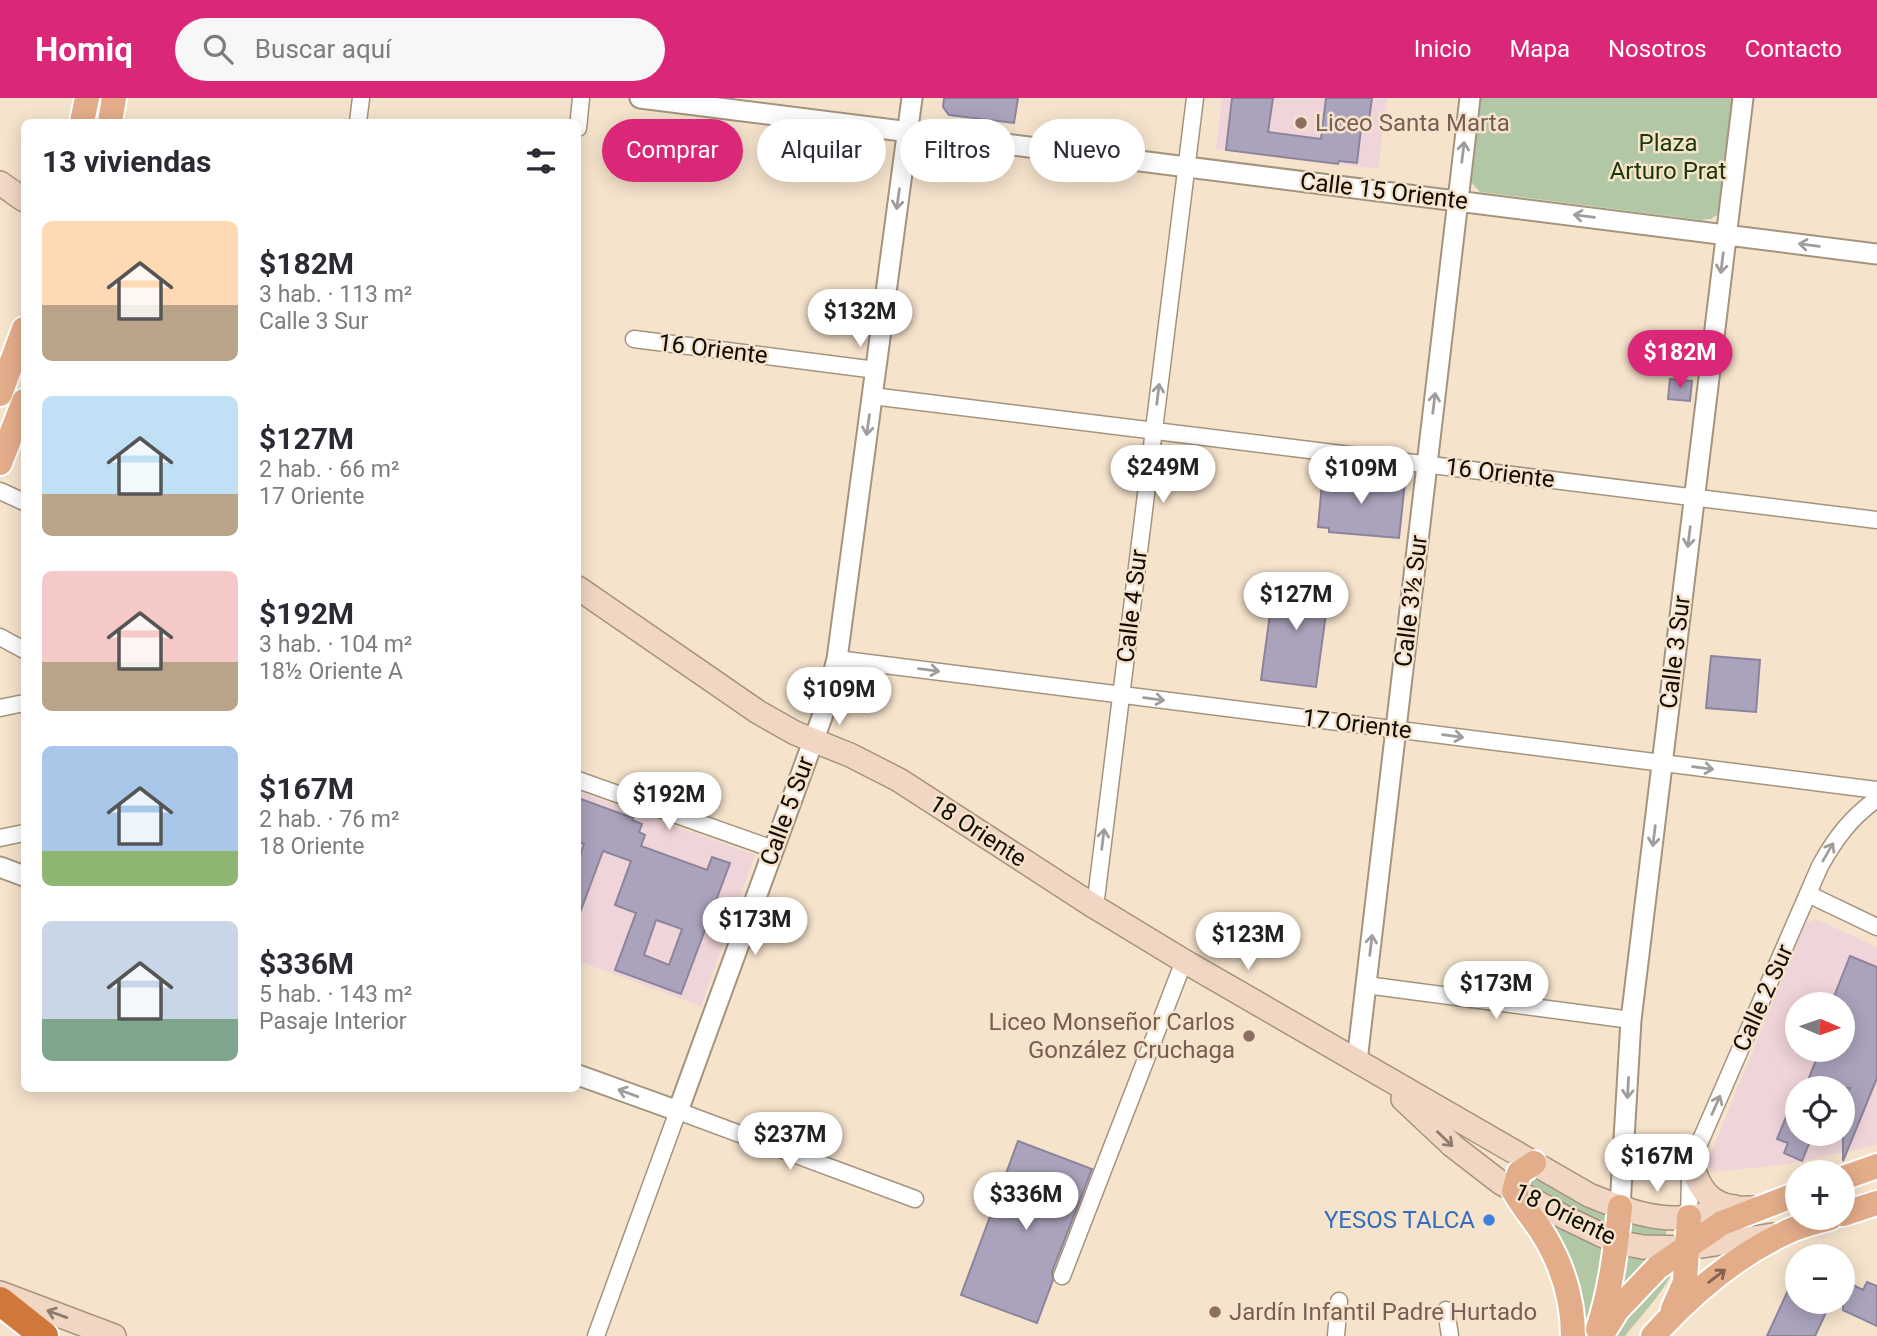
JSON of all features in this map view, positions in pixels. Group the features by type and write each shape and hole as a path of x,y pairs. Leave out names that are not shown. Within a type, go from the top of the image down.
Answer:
{"highway":[{"path":"0,1301 44,1336"}],"main road":[{"path":"83,119 87,98"},
{"path":"110,119 114,98"},
{"path":"0,183 21,198"},
{"path":"0,394 21,337"},
{"path":"0,463 21,409"},
{"name":"18 Oriente","path":"581,590 758,712 900,780 1184,961 1589,1195 1649,1215 1689,1217 1746,1208"},
{"name":"18 Oriente","path":"1379,1074 1453,1146 1509,1188 1616,1242 1643,1247 1689,1248 1744,1241 1790,1230"},
{"path":"1534,1163 1519,1173 1509,1188 1543,1234 1559,1263 1570,1298 1573,1336"},
{"path":"1692,1164 1696,1178 1711,1199 1724,1206 1746,1208"},
{"path":"1855,1174 1877,1166"},
{"path":"1598,1336 1617,1310 1658,1267 1746,1208 1785,1197"},
{"path":"1855,1210 1877,1203"},
{"path":"1598,1336 1620,1207"},
{"path":"1659,1329 1680,1296 1685,1282 1689,1217"},
{"path":"1659,1329 1691,1297 1736,1262 1790,1230"},
{"path":"0,1293 114,1336"}],"street":[{"path":"358,119 361,98"},
{"path":"579,119 581,98"},
{"name":"Calle 15 Oriente","path":"640,98 900,131"},
{"name":"Calle 5 Sur","path":"909,119 912,98"},
{"name":"Calle 4 Sur","path":"1095,906 1195,98"},
{"name":"Calle 3½ Sur","path":"1357,1061 1470,98"},
{"name":"Calle 3 Sur","path":"1620,1207 1631,1020 1743,98"},
{"name":"Calle 15 Oriente","path":"1015,145 1877,254"},
{"name":"Calle 5 Sur","path":"596,1336 828,696 837,659 900,182"},
{"name":"16 Oriente","path":"634,339 876,370"},
{"name":"16 Oriente","path":"872,396 1877,520"},
{"path":"0,491 21,501"},
{"path":"0,637 21,648"},
{"name":"17 Oriente","path":"837,659 1877,790"},
{"path":"0,708 21,704"},
{"path":"581,781 773,849"},
{"name":"Calle 2 Sur","path":"1689,1217 1692,1164 1820,866 1839,834 1857,814 1877,799"},
{"path":"0,838 21,834"},
{"path":"0,867 21,875"},
{"path":"1808,894 1877,927"},
{"path":"1062,1276 1184,961"},
{"path":"1366,985 1631,1020"},
{"path":"581,1076 915,1199"},
{"path":"1509,1188 1516,1214 1535,1242 1557,1284 1568,1336"},
{"path":"1336,1336 1339,1301"},
{"path":"1446,1310 1450,1336"}],"shaded area":[{"name":"Liceo Santa Marta","path":"1222,98 1387,98 1378,169 1216,149"},
{"path":"581,792 755,855 701,1006 581,962"},
{"path":"1816,919 1877,947 1877,1145 1808,1160 1785,1160 1785,1164 1714,1172 1707,1163 1805,923"}],"green space":[{"name":"Plaza Arturo Prat","path":"1479,98 1736,98 1720,213 1711,219 1701,220 1480,192 1469,180"},
{"path":"1527,1174 1610,1215 1666,1226 1666,1244 1615,1292 1591,1310 1581,1336 1519,1181"},
{"path":"1676,1264 1660,1293 1625,1336 1609,1336"}],"building":[{"path":"944,98 1018,98 1015,119 949,115 943,107"},
{"name":"Liceo Santa Marta","path":"1232,98 1273,98 1268,132 1321,139 1326,98 1372,98 1369,120 1362,120 1357,163 1339,161 1338,164 1226,150"},
{"path":"1670,379 1692,381 1690,401 1668,399"},
{"path":"1323,473 1405,482 1399,538 1329,532 1329,528 1318,527"},
{"path":"1275,577 1330,584 1316,687 1261,680"},
{"path":"1711,656 1760,660 1756,712 1706,708"},
{"path":"581,799 633,818 632,820 642,824 639,832 645,835 641,846 707,870 712,857 730,863 681,994 615,970 636,913 615,905 631,861 603,851 581,910 581,853 584,844 581,843","holes":["656,920 682,929 669,965 644,955"]},
{"path":"1850,956 1877,967 1877,1078 1855,1132 1855,1076 1810,1076 1815,1062 1855,1062 1855,992 1836,992"},
{"path":"1785,1119 1785,1142 1777,1139"},
{"path":"1018,1141 1092,1169 1052,1272 1053,1280 1037,1323 961,1295"},
{"path":"1787,1146 1808,1146 1802,1160 1784,1153"},
{"path":"1843,1146 1849,1146 1843,1160"},
{"path":"1867,1282 1877,1286 1877,1326 1852,1314 1855,1314 1855,1286 1863,1290"},
{"path":"1785,1297 1785,1314 1825,1314 1815,1336 1767,1336"}],"place":[{"name":"Liceo Santa Marta","path":"1301,123"},
{"name":"Liceo Monseñor Carlos González Cruchaga","path":"1249,1036"},
{"name":"YESOS TALCA","path":"1489,1220"},
{"name":"Jardín Infantil Padre Hurtado","path":"1215,1312"}]}
